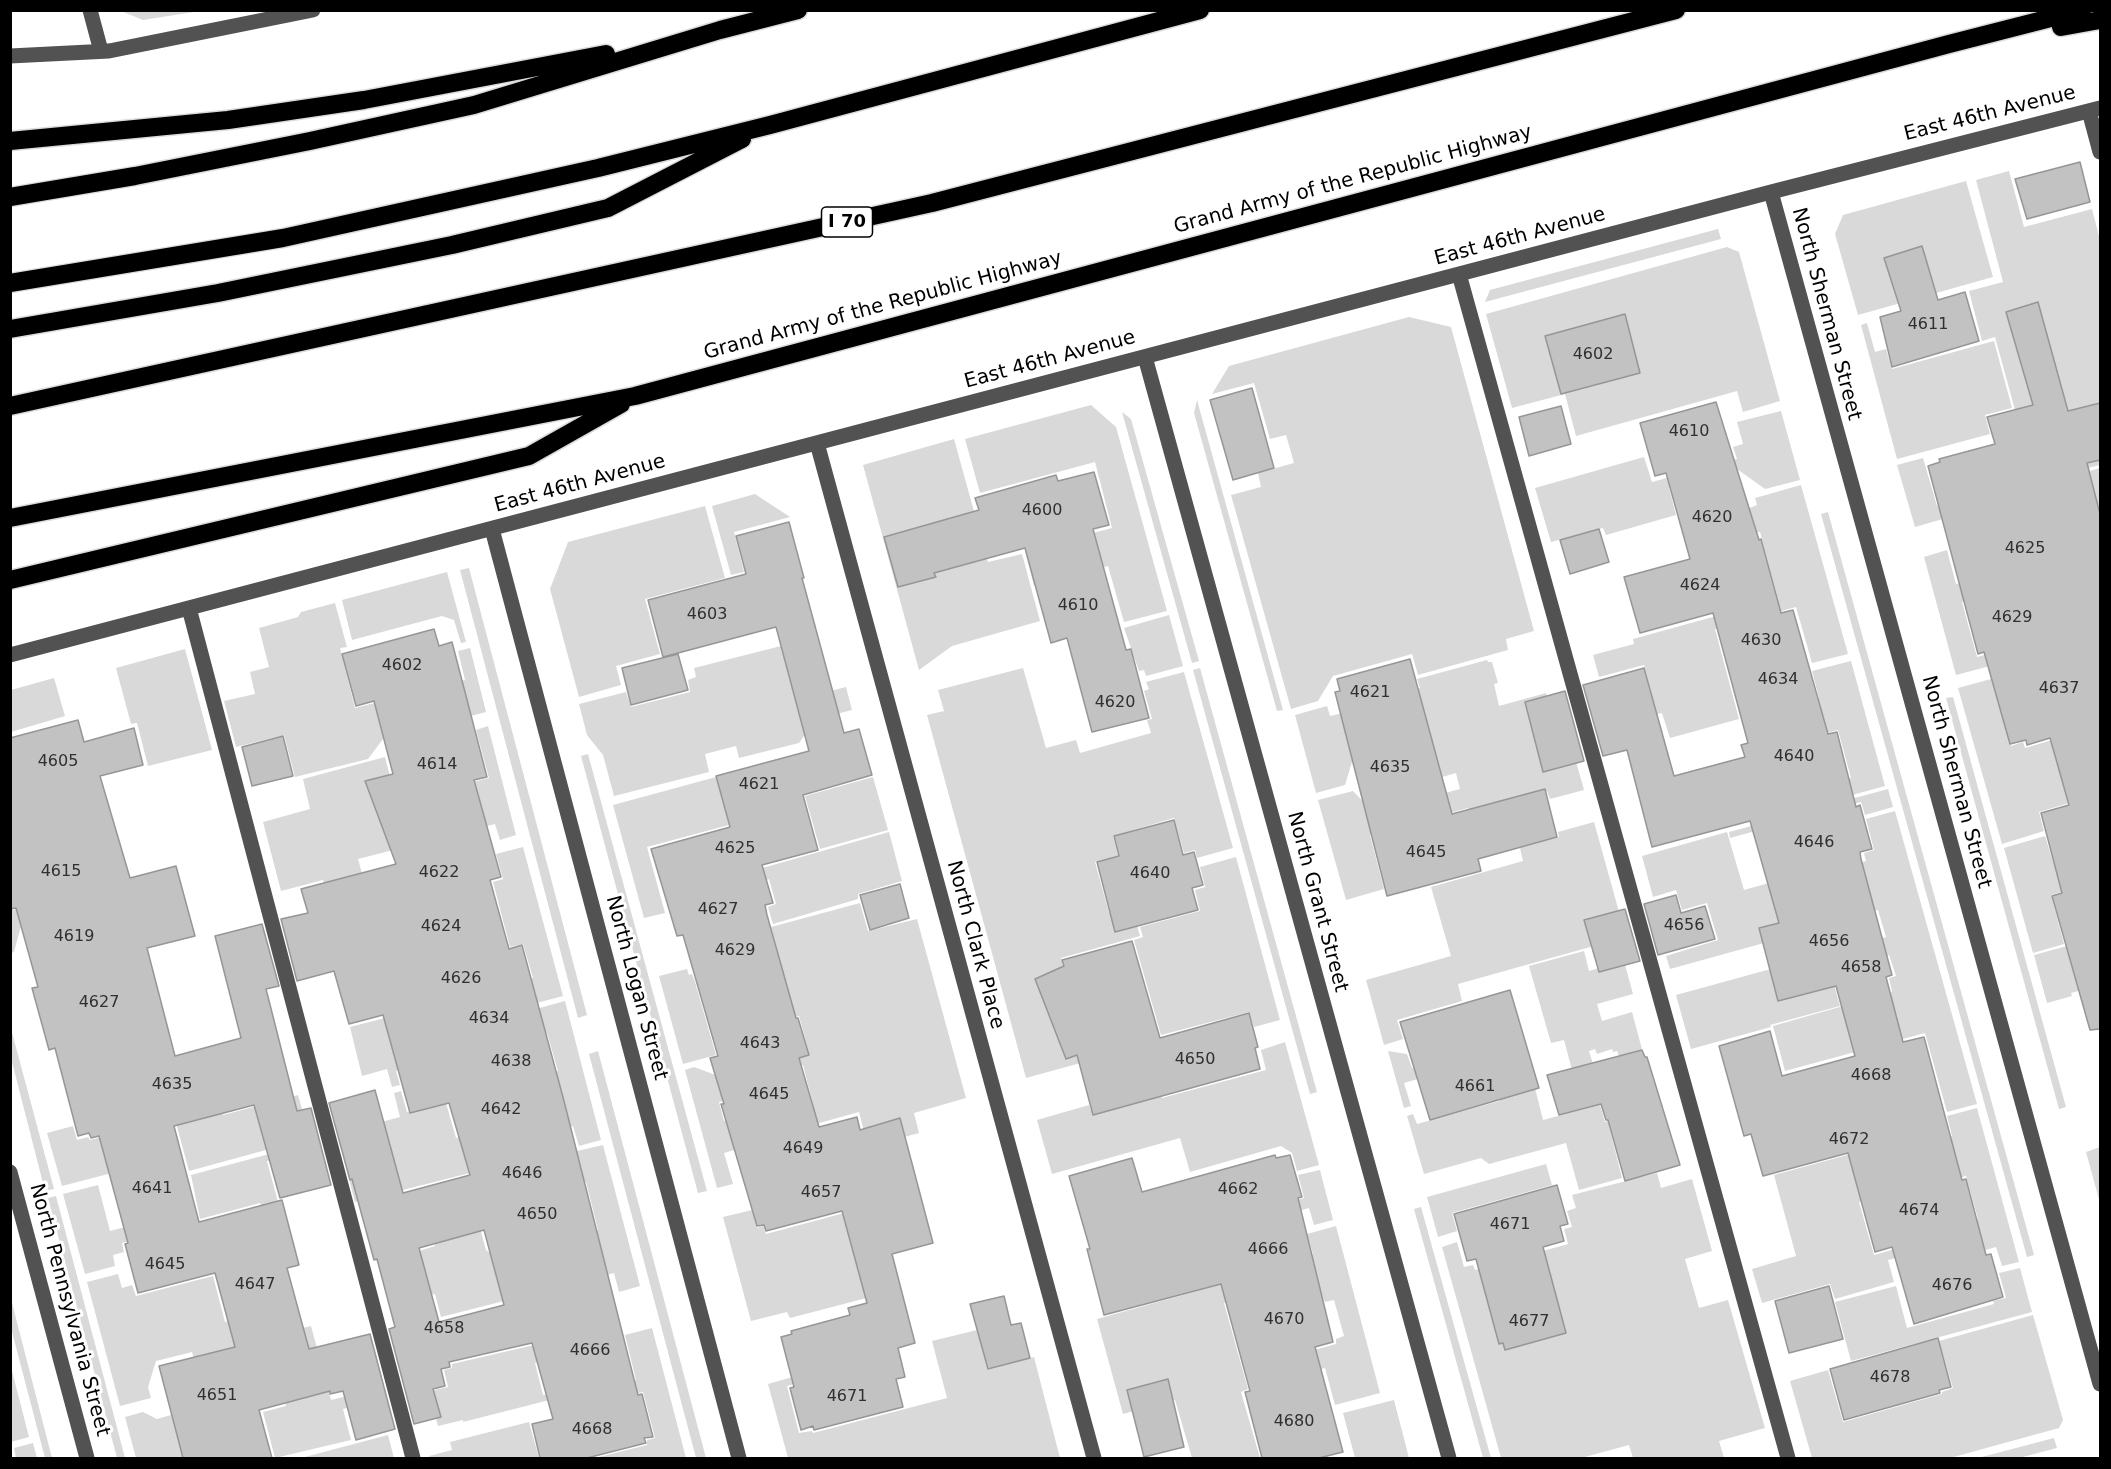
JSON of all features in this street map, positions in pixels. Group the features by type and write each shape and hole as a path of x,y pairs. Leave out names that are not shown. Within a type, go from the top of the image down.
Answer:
{"highway":[{"path":"10,197 135,176 474,105 720,30 798,10"},
{"path":"10,283 283,238 598,168 770,125 1200,10"},
{"name":"I 70","path":"10,406 933,203 1676,10"},
{"name":"Grand Army of the Republic Highway","path":"635,396 2082,10"},
{"path":"1949,44 2100,21"},
{"path":"10,141 228,120 352,102 525,70 720,30"},
{"path":"10,329 218,293 452,245 608,208 770,125"},
{"path":"10,518 635,396"},
{"path":"10,580 529,456 635,396"}],"street":[{"path":"90,10 101,51"},
{"path":"10,56 109,51 313,10"},
{"path":"2095,109 2100,152"},
{"name":"East 46th Avenue","path":"10,655 2095,109"},
{"name":"North Sherman Street","path":"1771,192 2100,1384"},
{"path":"1459,274 1788,1458"},
{"name":"North Grant Street","path":"1145,357 1449,1458"},
{"name":"North Clark Place","path":"817,443 1094,1458"},
{"name":"North Logan Street","path":"492,529 739,1458"},
{"path":"189,608 413,1458"},
{"name":"North Pennsylvania Street","path":"10,1172 87,1458"}],"shaded area":[{"path":"121,11 200,11 143,20"},
{"path":"2009,171 2024,227 2092,209 2100,240 2100,465 2050,478 2015,410 1995,337 1982,341 1969,291 2003,282 1976,180"},
{"path":"1966,181 1993,277 1858,315 1835,234 1843,215"},
{"path":"1718,229 1721,239 1485,302 1490,290"},
{"path":"1727,247 1739,252 1780,401 1743,412 1737,391 1576,436 1565,394 1512,408 1486,314"},
{"path":"1409,317 1451,327 1534,631 1506,639 1508,650 1418,675 1412,654 1333,676 1318,701 1291,709 1231,495 1261,487 1258,473 1294,463 1286,435 1270,439 1254,383 1212,394 1229,366"},
{"path":"1867,323 1875,352 1886,349 1892,369 1994,341 2012,408 1985,415 1990,434 1897,459 1861,325"},
{"path":"1197,400 1283,710 1277,711 1194,413"},
{"path":"1091,405 1116,427 1167,611 1124,622 1108,566 1034,586 1025,551 1112,528 1095,462 980,493 965,439"},
{"path":"1781,411 1800,480 1765,489 1737,469 1669,488 1676,515 1606,535 1603,528 1551,542 1535,488 1644,457 1652,482 1737,459 1733,447 1743,444 1737,422"},
{"path":"1122,412 1131,419 1199,661 1192,663"},
{"path":"954,439 988,562 1022,554 1040,621 952,646 919,670 863,465"},
{"path":"1923,458 1937,506 2050,482 2100,468 2100,505 2047,520 1974,510 1915,527 1897,465"},
{"path":"1801,485 1848,654 1812,663 1796,607 1715,629 1739,719 1670,738 1662,713 1657,714 1644,665 1599,677 1593,655 1634,644 1633,639 1778,599 1760,532 1754,533 1747,509 1757,505 1755,498"},
{"path":"755,494 790,517 734,532 744,572 731,575 712,506"},
{"path":"705,506 725,578 645,599 660,654 616,666 621,685 579,697 550,589 568,542"},
{"path":"1828,512 2034,1255 2027,1257 1821,514"},
{"path":"1947,550 1956,584 2031,564 2036,581 1962,602 1977,657 1992,653 2009,661 1956,675 1924,557"},
{"path":"469,568 587,1015 578,1018 460,570"},
{"path":"447,572 466,642 461,643 454,620 442,616 352,640 342,600"},
{"path":"335,603 347,647 340,648 355,708 465,680 458,651 470,648 486,712 383,739 368,759 295,777 284,735 236,747 224,701 255,694 250,672 269,667 259,628 298,617 301,612"},
{"path":"1169,615 1183,666 1146,676 1144,670 1139,671 1124,628"},
{"path":"781,646 795,700 846,687 852,710 805,722 807,732 799,743 739,758 736,746 705,754 709,772 614,796 603,755 587,735 579,704 626,692 631,707 690,692 688,680 696,677 694,668"},
{"path":"185,649 212,750 148,766 137,723 131,724 116,668"},
{"path":"1487,660 1492,662 1498,683 1494,684 1499,706 1546,693 1558,736 1568,733 1584,790 1550,799 1547,791 1485,808 1497,854 1482,858 1468,808 1370,835 1384,889 1346,900 1318,800 1353,791 1373,812 1460,789 1456,773 1442,777 1428,724 1408,729 1408,692 1420,688 1417,679"},
{"path":"1851,661 1885,786 1845,797 1840,781 1851,778 1838,730 1827,733 1809,701 1819,698 1812,671"},
{"path":"1023,668 1046,748 1076,740 1080,753 1151,733 1147,720 1152,719 1144,691 1149,689 1146,682 1184,672 1233,848 1197,858 1195,850 1184,853 1174,818 1113,836 1118,856 1095,862 1109,913 1132,907 1140,936 1061,958 1073,1005 1146,1045 1026,1078 927,715 944,711 938,690"},
{"path":"1200,668 1317,1092 1310,1094 1193,670"},
{"path":"2013,673 2010,701 1999,705 2011,746 2023,742 2025,748 2100,726 2100,794 2039,812 2044,831 2002,844 1958,688"},
{"path":"54,678 65,716 11,732 11,690"},
{"path":"1953,697 2066,1107 2059,1109 1946,698"},
{"path":"1327,706 1330,716 1343,713 1355,752 1345,785 1316,793 1295,715"},
{"path":"488,726 516,835 500,840 495,824 358,859 365,884 327,893 323,880 281,891 263,822 310,809 303,779 385,757 398,807 461,785 489,778 476,730"},
{"path":"588,754 707,1191 698,1193 581,756"},
{"path":"716,777 729,825 647,847 665,913 644,918 613,805"},
{"path":"873,777 888,830 820,849 805,796"},
{"path":"1888,789 1893,807 1865,815 1861,802 1730,838 1729,832"},
{"path":"1895,811 1977,1104 1947,1112 1925,1033 1785,1071 1773,1026 1892,992 1889,978 1896,976 1889,955 1882,957 1878,939 1886,937 1878,910 1869,912 1781,885 1866,861 1864,853 1874,850 1866,819"},
{"path":"1594,822 1626,937 1458,984 1462,1001 1397,1020 1403,1039 1384,1045 1366,980 1451,956 1431,887 1523,861 1520,848 1559,837 1558,832"},
{"path":"889,832 902,881 858,894 858,899 773,924 768,907 776,904 769,879 762,882 759,869"},
{"path":"1727,832 1744,890 1776,881 1782,938 1670,969 1666,956 1718,940 1707,903 1682,910 1676,890 1653,897 1642,856"},
{"path":"2045,836 2054,865 2100,852 2100,881 2051,895 2064,944 2033,953 2004,848"},
{"path":"523,847 563,996 529,1005 523,981 533,978 523,944 510,947 493,882 503,879 496,854"},
{"path":"1236,857 1280,1020 1254,1027 1249,1012 1161,1035 1134,940 1143,937 1140,927 1200,911 1195,890 1205,887 1200,867"},
{"path":"10,903 13,910 25,907 30,924 21,926 14,952 11,953"},
{"path":"860,903 868,931 917,919 966,1098 914,1113 919,1133 868,1147 859,1112 740,1145 802,1108 813,1104 803,1065 726,1086 723,1077 809,1053 799,1016 789,1018 700,987 781,964 771,927"},
{"path":"2100,937 2100,982 2071,993 2072,996 2047,1003 2034,955"},
{"path":"1584,951 1589,971 1624,961 1633,994 1597,1004 1602,1021 1632,1012 1643,1053 1620,1059 1617,1051 1613,1052 1612,1049 1597,1054 1595,1049 1589,1051 1593,1064 1572,1070 1564,1040 1551,1043 1529,966"},
{"path":"1827,960 1840,1006 1691,1049 1676,995 1789,964"},
{"path":"687,969 695,982 716,1055 683,1064 659,976"},
{"path":"565,1001 601,1140 579,1146 573,1126 497,1147 548,1074 558,1071 547,1033 538,1034 532,1010"},
{"path":"408,1012 421,1064 396,1071 400,1085 392,1087 387,1069 362,1076 350,1027"},
{"path":"10,1025 54,1189 45,1191 11,1058"},
{"path":"1285,1042 1319,1165 1297,1171 1292,1153 1281,1146 1190,1172 1180,1138 1052,1174 1037,1120 1089,1105 1092,1113 1160,1094 1162,1098 1266,1070 1261,1050"},
{"path":"598,1051 706,1458 696,1458 589,1054"},
{"path":"1388,1051 1407,1054 1412,1068 1487,1059 1404,1083 1411,1106 1404,1108"},
{"path":"694,1067 721,1077 727,1100 719,1102 724,1121 730,1119 738,1149 724,1153 733,1184 717,1188 685,1070"},
{"path":"1535,1088 1543,1120 1600,1105 1605,1122 1659,1107 1661,1112 1609,1126 1622,1178 1579,1190 1566,1143 1489,1164 1481,1158 1424,1174 1407,1116 1413,1114 1417,1124 1500,1101 1500,1098"},
{"path":"401,1091 407,1112 446,1103 456,1138 490,1129 470,1173 355,1202 337,1134 400,1117 394,1093"},
{"path":"298,1095 310,1138 189,1171 176,1123 221,1110 223,1115"},
{"path":"1977,1108 2019,1262 2002,1266 1996,1247 1935,1264 1968,1222 1978,1219 1966,1176 1959,1178 1884,1154 1952,1136 1947,1116"},
{"path":"172,1118 181,1151 108,1170 108,1174 62,1186 47,1133 73,1126 77,1140 88,1137 90,1140"},
{"path":"310,1143 312,1149 267,1161 278,1202 262,1207 260,1203 200,1219 191,1175"},
{"path":"603,1145 640,1286 619,1292 614,1273 441,1317 435,1294 431,1295 419,1251 435,1246 428,1217 474,1206 486,1250 496,1257 598,1230 586,1182 576,1184 573,1173 582,1170 577,1151"},
{"path":"1880,1146 1893,1193 1859,1202 1874,1255 1926,1240 1929,1249 1888,1260 1894,1282 1835,1299 1830,1284 1762,1303 1752,1269 1796,1256 1774,1175"},
{"path":"2100,1147 2100,1203 2086,1152"},
{"path":"1546,1164 1552,1185 1452,1213 1457,1231 1438,1237 1427,1197"},
{"path":"1320,1170 1333,1220 1314,1225 1309,1208 1232,1229 1304,1198 1298,1175"},
{"path":"1657,1173 1661,1188 1692,1179 1712,1251 1685,1259 1699,1308 1728,1300 1765,1428 1719,1441 1724,1458 1633,1458 1629,1445 1581,1458 1501,1458 1442,1247 1457,1242 1464,1267 1473,1265 1475,1270 1568,1244 1564,1229 1572,1227 1567,1211 1576,1208 1572,1195"},
{"path":"98,1185 110,1231 195,1208 199,1222 122,1243 124,1252 113,1255 115,1266 85,1274 63,1194"},
{"path":"56,1196 125,1458 117,1458 48,1198"},
{"path":"1421,1207 1491,1458 1483,1458 1414,1209"},
{"path":"859,1209 882,1294 790,1318 787,1312 751,1321 723,1217 752,1210 757,1228 763,1226 766,1234"},
{"path":"1336,1226 1380,1393 1335,1405 1325,1368 1250,1388 1245,1369 1336,1344 1336,1339 1344,1336 1334,1300 1325,1302 1323,1298 1299,1305 1304,1257 1313,1254 1307,1234"},
{"path":"2020,1268 2032,1312 1851,1361 1835,1302 1896,1286 1907,1328 1994,1304 1993,1301 2006,1298 1999,1273"},
{"path":"118,1274 122,1288 132,1285 136,1296 213,1276 225,1322 244,1317 251,1343 196,1367 192,1352 156,1361 148,1387 151,1398 120,1406 87,1282"},
{"path":"1230,1282 1234,1300 1224,1303 1248,1389 1241,1392 1260,1458 1192,1458 1175,1400 1123,1414 1097,1319"},
{"path":"10,1299 52,1458 45,1458 11,1328"},
{"path":"2033,1315 2063,1420 2059,1428 1950,1458 1812,1458 1790,1381 1828,1370 1843,1422 1942,1394 1953,1388 1939,1341"},
{"path":"311,1326 331,1400 372,1390 375,1400 343,1409 351,1440 275,1458 263,1412 286,1406 268,1337"},
{"path":"652,1328 686,1458 595,1458 647,1445 647,1440 655,1438 643,1392 633,1394 630,1382 636,1380 625,1335"},
{"path":"977,1330 988,1370 1034,1357 1060,1458 788,1458 768,1384 796,1376 798,1383 787,1386 799,1433 812,1431 813,1433 947,1398 932,1341"},
{"path":"547,1342 551,1359 535,1363 543,1395 632,1379 463,1422 463,1420 438,1426 433,1407 418,1394 448,1387 444,1370 452,1368 452,1364"},
{"path":"11,1367 29,1437 10,1442"},
{"path":"1394,1400 1409,1458 1355,1458 1343,1413"},
{"path":"143,1412 157,1419 171,1415 177,1435 260,1412 271,1454 256,1458 136,1458 125,1417"},
{"path":"529,1422 539,1458 430,1458 429,1456 452,1450 450,1442"},
{"path":"388,1435 394,1458 301,1458"},
{"path":"2054,1438 2057,1448 2019,1458 1978,1458"},
{"path":"33,1443 37,1458 16,1458 14,1448"}],"building":[{"path":"2080,162 2090,202 2027,219 2015,179"},
{"path":"1922,246 1938,300 1965,292 1979,341 1892,367 1880,317 1901,311 1884,258"},
{"path":"2038,302 2068,411 2100,403 2100,460 2087,463 2100,514 2100,1029 2090,1030 2052,896 2062,893 2041,813 2069,805 2050,738 2027,745 2026,740 2010,744 1984,652 1978,654 1928,466 1940,462 1939,459 1995,444 1987,417 2033,405 2006,312"},
{"path":"1625,314 1640,373 1561,394 1545,336"},
{"path":"1252,388 1274,468 1233,480 1210,400"},
{"path":"1716,402 1759,540 1761,539 1781,613 1793,610 1828,734 1837,732 1856,807 1860,805 1872,849 1860,852 1861,859 1892,975 1886,977 1903,1042 1924,1037 1962,1180 1966,1179 1986,1255 1991,1254 2003,1297 1914,1324 1892,1247 1875,1252 1848,1153 1763,1176 1751,1134 1744,1136 1719,1046 1770,1031 1782,1076 1855,1056 1836,986 1778,1001 1759,928 1779,923 1750,821 1652,847 1627,750 1603,756 1583,685 1644,668 1674,776 1745,757 1741,745 1748,743 1713,613 1640,633 1624,577 1690,559 1666,473 1655,476 1640,423"},
{"path":"1561,406 1571,444 1529,456 1519,417"},
{"path":"1094,472 1109,525 1093,529 1126,650 1131,649 1149,718 1092,732 1067,638 1051,643 1025,548 934,573 936,577 898,587 884,537 979,510 975,498 1056,475 1058,481"},
{"path":"789,522 844,733 859,729 872,775 803,795 818,850 762,865 773,903 765,905 796,1018 798,1018 809,1055 799,1058 819,1127 857,1117 860,1130 900,1118 933,1243 892,1254 915,1343 898,1348 905,1377 896,1379 903,1407 814,1430 813,1426 801,1430 790,1388 794,1387 781,1337 792,1334 791,1331 850,1315 848,1308 867,1303 842,1211 766,1231 764,1225 757,1226 710,1058 718,1056 683,935 677,936 651,849 730,827 716,776 809,751 776,627 663,657 648,600 746,574 736,536"},
{"path":"1599,529 1609,562 1570,574 1560,540"},
{"path":"434,629 439,646 452,642 487,777 474,780 501,877 490,880 509,949 522,945 638,1395 642,1394 653,1437 644,1438 646,1443 587,1458 540,1458 532,1424 553,1419 532,1343 449,1362 450,1367 441,1369 445,1386 433,1389 441,1417 414,1424 389,1329 395,1327 377,1259 374,1260 329,1103 375,1090 403,1193 470,1175 449,1103 410,1113 383,1015 349,1024 334,971 297,981 281,919 308,913 301,889 396,864 365,781 393,774 374,701 356,706 342,654","holes":["484,1230 504,1305 439,1322 419,1248"]},
{"path":"678,654 688,690 631,705 622,668"},
{"path":"1410,659 1452,814 1545,789 1557,837 1478,859 1481,871 1387,896 1335,692 1340,691 1337,679"},
{"path":"1565,691 1584,761 1543,772 1525,702"},
{"path":"78,720 84,742 134,728 143,765 100,776 130,878 176,866 195,936 147,948 175,1056 241,1038 215,936 262,924 279,986 266,989 297,1111 311,1108 331,1185 280,1198 254,1105 174,1126 199,1222 282,1200 299,1265 287,1268 309,1349 370,1334 395,1429 356,1440 343,1391 330,1394 330,1391 259,1410 272,1458 183,1458 159,1366 235,1347 215,1273 138,1293 125,1244 128,1243 99,1136 91,1138 89,1133 78,1136 55,1048 49,1050 32,988 38,987 16,908 10,909 10,738"},
{"path":"283,736 293,776 252,786 242,747"},
{"path":"1174,820 1183,855 1194,852 1203,885 1192,888 1198,910 1115,932 1097,862 1119,856 1114,836"},
{"path":"900,884 909,918 870,930 860,895"},
{"path":"1676,895 1681,913 1705,906 1715,939 1658,955 1644,904"},
{"path":"1625,909 1640,961 1599,972 1584,920"},
{"path":"1132,941 1160,1038 1249,1013 1258,1047 1255,1048 1260,1069 1093,1115 1077,1055 1066,1059 1035,979 1064,966 1062,960"},
{"path":"1510,990 1539,1088 1430,1120 1400,1022"},
{"path":"1642,1050 1647,1057 1680,1165 1625,1181 1608,1120 1606,1120 1601,1104 1559,1115 1547,1075"},
{"path":"1275,1155 1276,1158 1290,1155 1302,1197 1298,1198 1333,1342 1315,1347 1343,1452 1319,1458 1262,1458 1245,1392 1250,1391 1221,1284 1104,1315 1087,1249 1090,1249 1069,1176 1132,1158 1142,1192"},
{"path":"1557,1185 1568,1224 1560,1226 1564,1241 1543,1247 1566,1333 1505,1350 1503,1343 1499,1344 1476,1259 1467,1261 1454,1214"},
{"path":"1829,1286 1843,1339 1789,1353 1775,1301"},
{"path":"1004,1296 1011,1325 1021,1323 1030,1358 988,1369 970,1304"},
{"path":"1938,1338 1951,1387 1939,1390 1940,1393 1844,1420 1830,1369"},
{"path":"1168,1379 1184,1447 1144,1457 1127,1390"}]}
